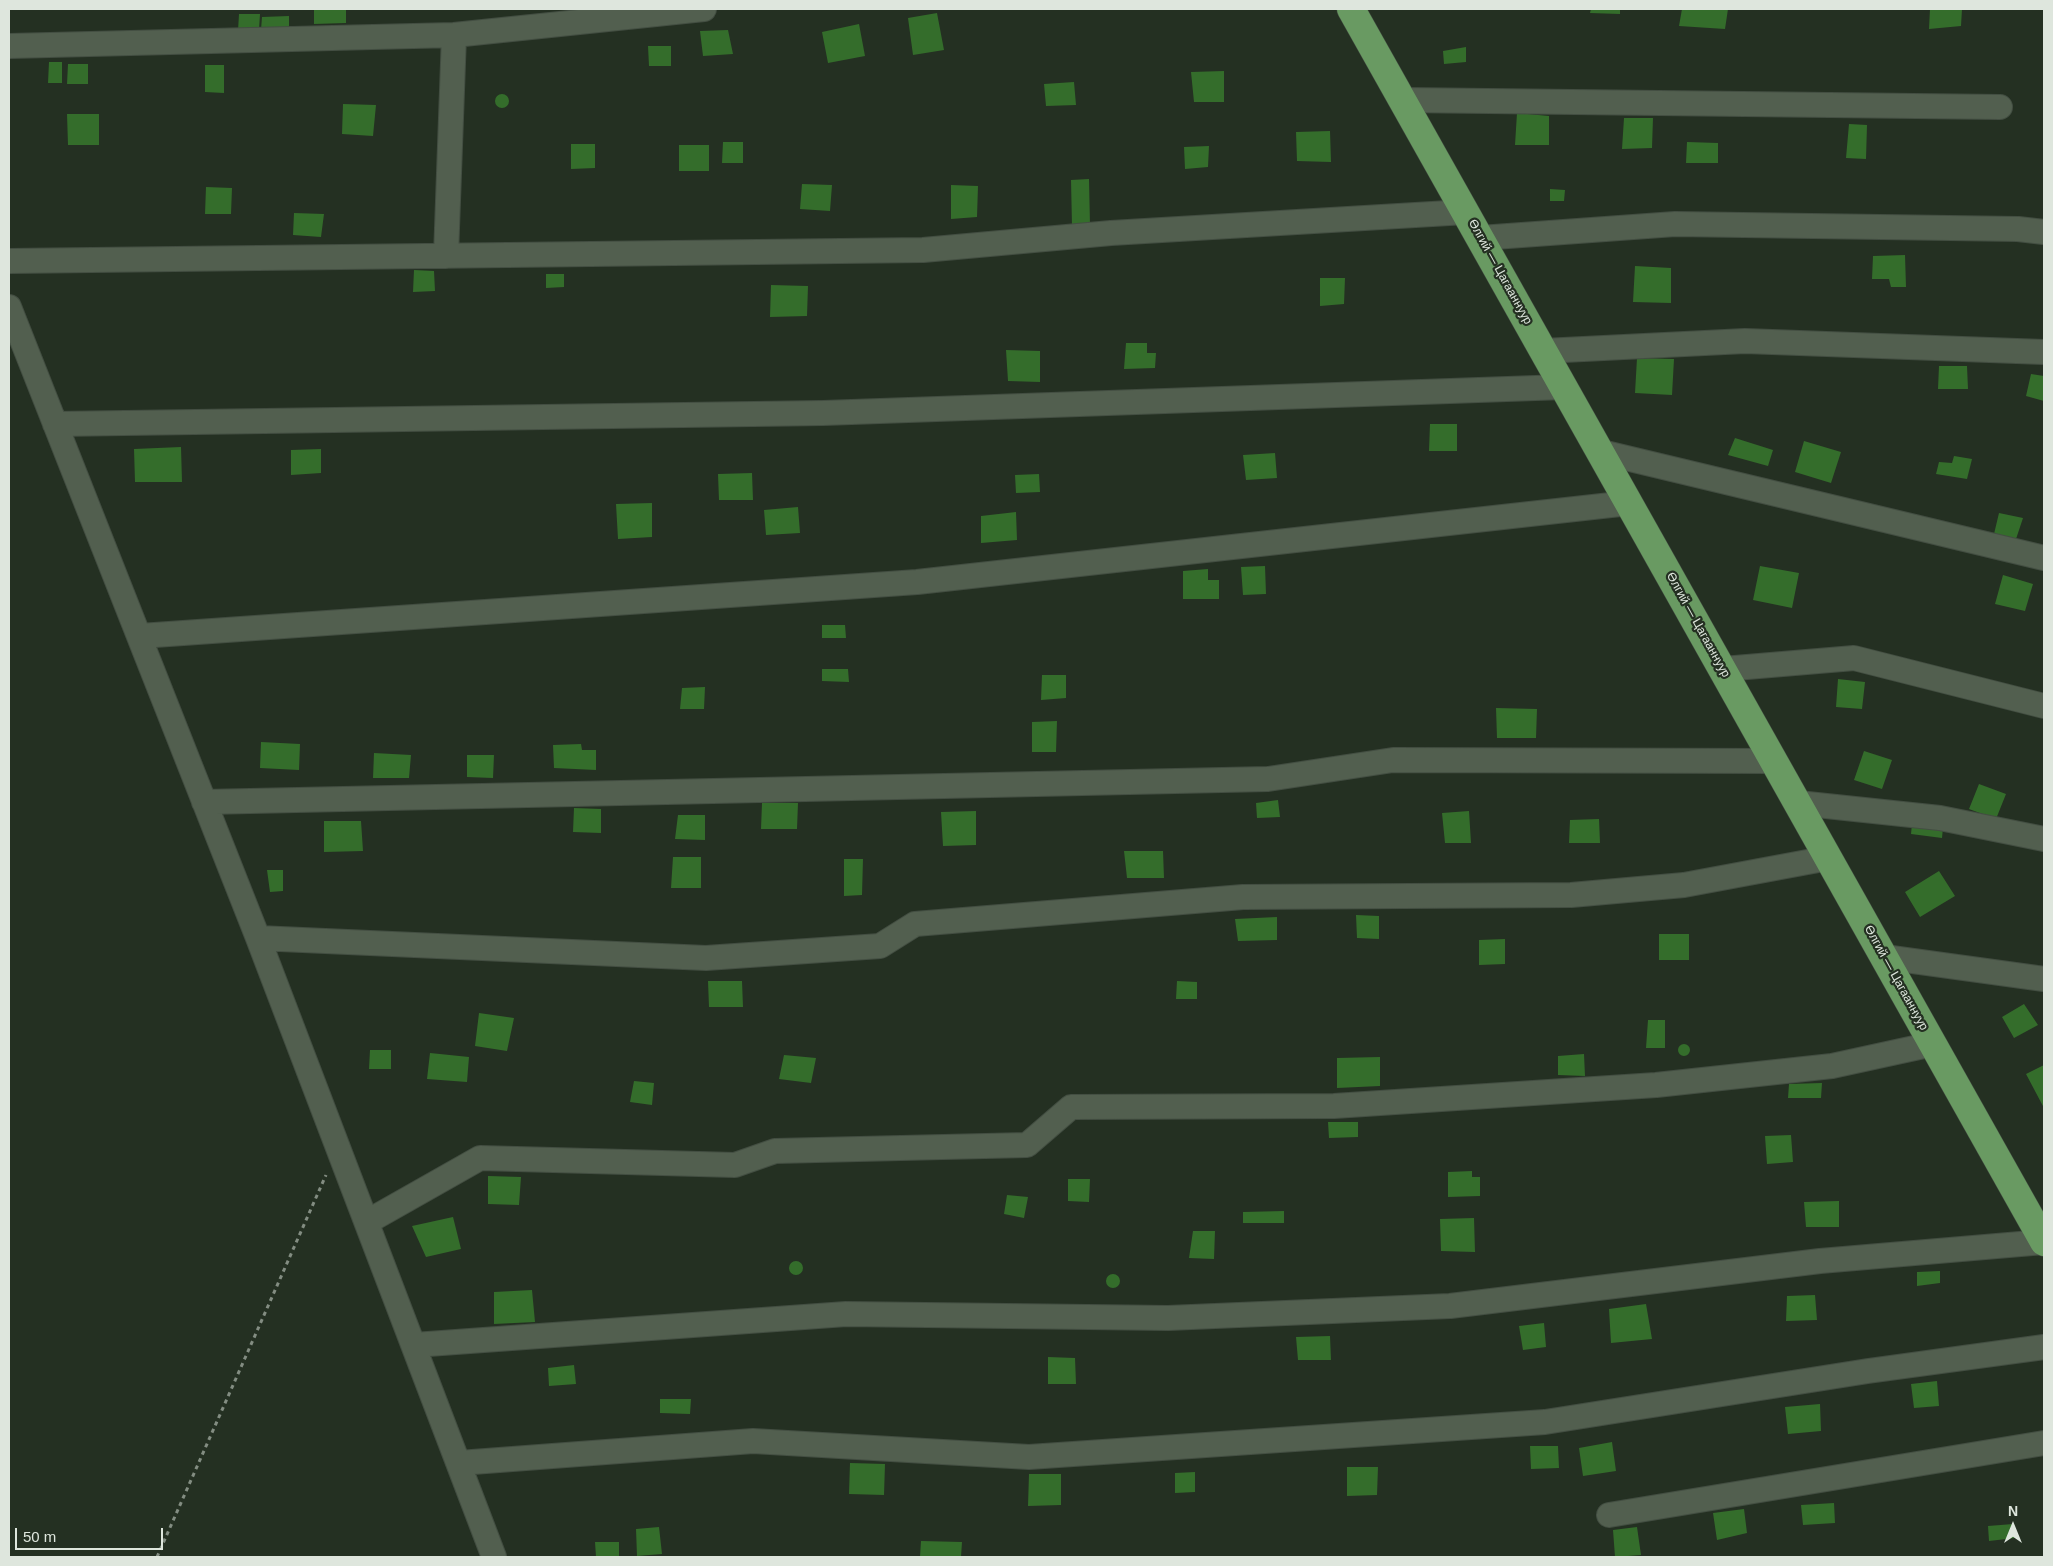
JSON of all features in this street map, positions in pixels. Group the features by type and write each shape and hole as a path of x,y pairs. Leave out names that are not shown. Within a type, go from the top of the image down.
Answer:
{"highway":[{"name":"Өлгий — Цагааннуур","path":"1351,9 1933,1044 2036,1208 2044,1242"}],"street":[{"path":"9,46 454,34 704,9"},
{"path":"446,256 454,34"},
{"path":"1403,100 2000,107"},
{"path":"9,262 923,250 1111,233 1466,212"},
{"path":"1480,238 1675,224 2018,229 2044,232"},
{"path":"9,307 258,938 494,1557"},
{"path":"1544,350 1745,341 2044,352"},
{"path":"55,424 822,413 1564,387"},
{"path":"1601,452 2044,558"},
{"path":"140,636 917,582 1629,503"},
{"path":"1723,669 1854,658 2044,706"},
{"path":"204,802 1268,779 1393,760 1774,761"},
{"path":"1798,803 1940,818 2044,839"},
{"path":"258,938 706,958 880,946 916,924 925,923 1243,897 1571,895 1684,886 1829,858"},
{"path":"1884,957 2044,979"},
{"path":"367,1222 480,1158 736,1165 775,1151 1027,1145 1071,1107 1334,1106 1656,1085 1832,1066 1933,1044"},
{"path":"414,1345 846,1314 1168,1318 1450,1306 1820,1261 2044,1242"},
{"path":"459,1463 753,1441 1029,1457 1545,1422 1868,1371 2044,1347"},
{"path":"1609,1515 2044,1443"}],"path":[{"path":"157,1557 339,1148"}],"building":[{"path":"314,9 346,9 346,23 314,24"},
{"path":"1591,9 1620,9 1620,14 1590,13"},
{"path":"1682,9 1728,9 1725,29 1679,26"},
{"path":"1930,9 1962,9 1961,26 1929,29"},
{"path":"937,13 944,50 913,55 908,18"},
{"path":"239,14 260,14 259,30 238,31"},
{"path":"289,16 289,29 261,30 262,17"},
{"path":"859,24 865,56 828,63 822,32"},
{"path":"728,30 733,54 703,56 700,31"},
{"path":"648,46 671,46 671,66 649,66"},
{"path":"1466,47 1466,62 1444,64 1443,51"},
{"path":"49,62 62,62 62,83 48,83"},
{"path":"68,64 88,64 88,84 67,84"},
{"path":"205,65 224,65 224,93 205,92"},
{"path":"1224,71 1224,102 1194,102 1191,72"},
{"path":"1074,82 1076,105 1046,106 1044,84"},
{"path":"502,94 507,96 509,101 507,106 502,108 497,106 495,101 497,96"},
{"path":"343,104 376,105 373,136 342,134"},
{"path":"1517,113 1549,116 1549,145 1515,145"},
{"path":"67,114 99,114 99,145 68,145"},
{"path":"1624,118 1653,118 1652,148 1622,149"},
{"path":"1849,124 1867,125 1866,159 1846,158"},
{"path":"1330,131 1331,162 1297,161 1296,132"},
{"path":"723,142 743,142 743,163 722,163"},
{"path":"1687,142 1718,143 1718,163 1686,163"},
{"path":"571,144 595,144 595,168 571,169"},
{"path":"679,145 709,145 709,171 679,171"},
{"path":"1209,146 1208,167 1185,169 1184,147"},
{"path":"1089,179 1090,225 1072,226 1071,180"},
{"path":"802,184 832,185 830,211 800,209"},
{"path":"951,185 978,186 977,217 951,219"},
{"path":"206,187 232,188 231,214 205,214"},
{"path":"1550,189 1565,190 1564,201 1550,201"},
{"path":"294,213 324,214 321,237 293,235"},
{"path":"1905,255 1906,287 1891,287 1889,279 1872,279 1873,256"},
{"path":"1635,266 1671,268 1671,303 1633,302"},
{"path":"414,270 434,271 435,291 413,292"},
{"path":"546,274 564,274 564,287 546,288"},
{"path":"1320,278 1345,278 1344,304 1320,306"},
{"path":"771,285 808,286 807,316 770,317"},
{"path":"1126,343 1147,343 1147,353 1156,353 1155,368 1124,369"},
{"path":"1006,350 1040,351 1040,382 1008,381"},
{"path":"1637,358 1674,359 1672,395 1635,393"},
{"path":"1939,366 1967,366 1968,389 1938,389"},
{"path":"2031,374 2044,376 2044,401 2026,396"},
{"path":"1430,424 1457,424 1457,451 1429,451"},
{"path":"1735,438 1773,450 1768,466 1728,455"},
{"path":"1804,441 1841,452 1831,483 1795,472"},
{"path":"181,447 182,482 135,482 134,449"},
{"path":"321,449 321,473 291,475 291,450"},
{"path":"1275,453 1277,478 1246,480 1243,455"},
{"path":"1954,456 1972,459 1967,479 1936,474 1939,462 1952,463"},
{"path":"752,473 753,500 719,500 718,474"},
{"path":"1039,474 1040,492 1016,493 1015,475"},
{"path":"652,503 652,537 618,539 616,504"},
{"path":"798,507 800,533 766,535 764,510"},
{"path":"1016,512 1017,540 981,543 981,516"},
{"path":"1999,513 2023,518 2016,539 1994,534"},
{"path":"1265,566 1266,594 1243,595 1241,567"},
{"path":"1760,566 1799,573 1792,608 1753,600"},
{"path":"1208,569 1208,580 1219,580 1219,599 1183,599 1183,571"},
{"path":"2003,575 2033,584 2025,611 1995,604"},
{"path":"822,625 845,625 846,638 822,638"},
{"path":"822,669 848,669 849,682 822,681"},
{"path":"1042,675 1066,675 1066,698 1041,700"},
{"path":"1838,679 1865,682 1862,709 1836,707"},
{"path":"705,687 704,709 680,709 682,688"},
{"path":"1496,708 1537,709 1536,738 1497,738"},
{"path":"1057,721 1056,752 1032,752 1032,722"},
{"path":"261,742 300,744 299,770 260,768"},
{"path":"581,744 582,750 596,750 596,770 554,768 553,745"},
{"path":"1864,751 1892,760 1882,789 1854,780"},
{"path":"374,753 411,755 409,778 373,778"},
{"path":"467,755 494,755 493,778 467,777"},
{"path":"1979,784 2006,794 1996,819 1969,809"},
{"path":"1278,800 1280,817 1257,818 1256,803"},
{"path":"762,803 798,803 797,829 761,829"},
{"path":"1914,804 1945,807 1942,838 1911,834"},
{"path":"574,808 601,809 601,833 573,832"},
{"path":"976,811 976,845 943,846 941,812"},
{"path":"1469,811 1471,843 1445,843 1442,813"},
{"path":"678,815 705,815 705,840 675,839"},
{"path":"1599,819 1600,843 1569,843 1570,820"},
{"path":"324,821 361,821 363,851 324,852"},
{"path":"1124,851 1163,851 1164,878 1127,878"},
{"path":"673,857 701,857 701,888 671,888"},
{"path":"844,859 863,859 862,895 844,896"},
{"path":"267,870 283,870 283,891 270,892"},
{"path":"1939,871 1955,896 1920,917 1905,892"},
{"path":"1356,915 1379,916 1379,939 1357,938"},
{"path":"1277,917 1277,940 1238,941 1235,919"},
{"path":"1659,934 1689,934 1689,960 1659,960"},
{"path":"1505,939 1505,964 1479,965 1479,940"},
{"path":"708,981 742,981 743,1007 709,1007"},
{"path":"1177,981 1197,982 1197,999 1176,999"},
{"path":"2024,1004 2038,1025 2014,1038 2002,1017"},
{"path":"479,1013 514,1018 507,1051 475,1046"},
{"path":"1648,1020 1665,1020 1665,1048 1646,1048"},
{"path":"1686,1044 1689,1045 1689,1055 1682,1056 1679,1055 1678,1048 1679,1045"},
{"path":"370,1050 391,1050 391,1069 369,1069"},
{"path":"430,1053 469,1057 467,1082 427,1079"},
{"path":"1584,1054 1585,1076 1558,1075 1558,1056"},
{"path":"784,1055 816,1058 811,1083 779,1079"},
{"path":"1380,1057 1380,1086 1337,1088 1337,1058"},
{"path":"2044,1065 2044,1108 2026,1074"},
{"path":"634,1081 654,1083 652,1105 630,1102"},
{"path":"1822,1083 1821,1098 1788,1098 1789,1084"},
{"path":"1328,1122 1358,1122 1358,1137 1329,1138"},
{"path":"1791,1135 1793,1162 1767,1164 1765,1136"},
{"path":"1472,1171 1472,1177 1480,1177 1480,1196 1448,1197 1448,1172"},
{"path":"488,1176 521,1177 519,1205 488,1204"},
{"path":"1068,1179 1090,1179 1089,1202 1068,1201"},
{"path":"1007,1195 1028,1197 1024,1218 1004,1214"},
{"path":"1839,1201 1839,1227 1806,1227 1804,1202"},
{"path":"1284,1211 1284,1223 1243,1223 1243,1212"},
{"path":"453,1217 461,1249 426,1257 412,1226"},
{"path":"1474,1218 1475,1252 1441,1251 1440,1219"},
{"path":"1193,1231 1215,1231 1214,1259 1189,1258"},
{"path":"796,1261 801,1263 803,1268 801,1273 796,1275 791,1273 789,1268 791,1263"},
{"path":"1940,1271 1940,1283 1917,1286 1917,1272"},
{"path":"1113,1274 1118,1276 1120,1281 1118,1286 1113,1288 1108,1286 1106,1281 1108,1276"},
{"path":"532,1290 535,1322 494,1324 494,1292"},
{"path":"1815,1295 1817,1320 1786,1321 1787,1296"},
{"path":"1646,1304 1652,1339 1611,1343 1609,1309"},
{"path":"1544,1323 1546,1347 1523,1350 1519,1326"},
{"path":"1330,1336 1331,1360 1298,1360 1296,1337"},
{"path":"1048,1357 1075,1358 1076,1384 1048,1384"},
{"path":"574,1365 576,1384 549,1386 548,1368"},
{"path":"1937,1381 1939,1406 1914,1408 1911,1384"},
{"path":"660,1399 691,1399 690,1414 660,1413"},
{"path":"1820,1404 1821,1431 1788,1434 1785,1407"},
{"path":"1612,1442 1616,1471 1583,1476 1579,1448"},
{"path":"1530,1446 1558,1446 1559,1468 1531,1469"},
{"path":"850,1463 885,1464 884,1495 849,1494"},
{"path":"1347,1467 1378,1467 1377,1495 1347,1496"},
{"path":"1195,1472 1195,1492 1175,1493 1175,1473"},
{"path":"1029,1474 1061,1474 1061,1505 1028,1506"},
{"path":"1834,1503 1835,1523 1803,1525 1801,1505"},
{"path":"1744,1509 1747,1533 1717,1540 1713,1513"},
{"path":"2013,1524 2015,1538 1989,1541 1988,1526"},
{"path":"659,1527 662,1554 637,1556 636,1529"},
{"path":"1637,1527 1641,1555 1615,1557 1613,1530"},
{"path":"921,1541 962,1542 961,1557 920,1557"},
{"path":"595,1542 619,1542 619,1557 596,1557"}]}
